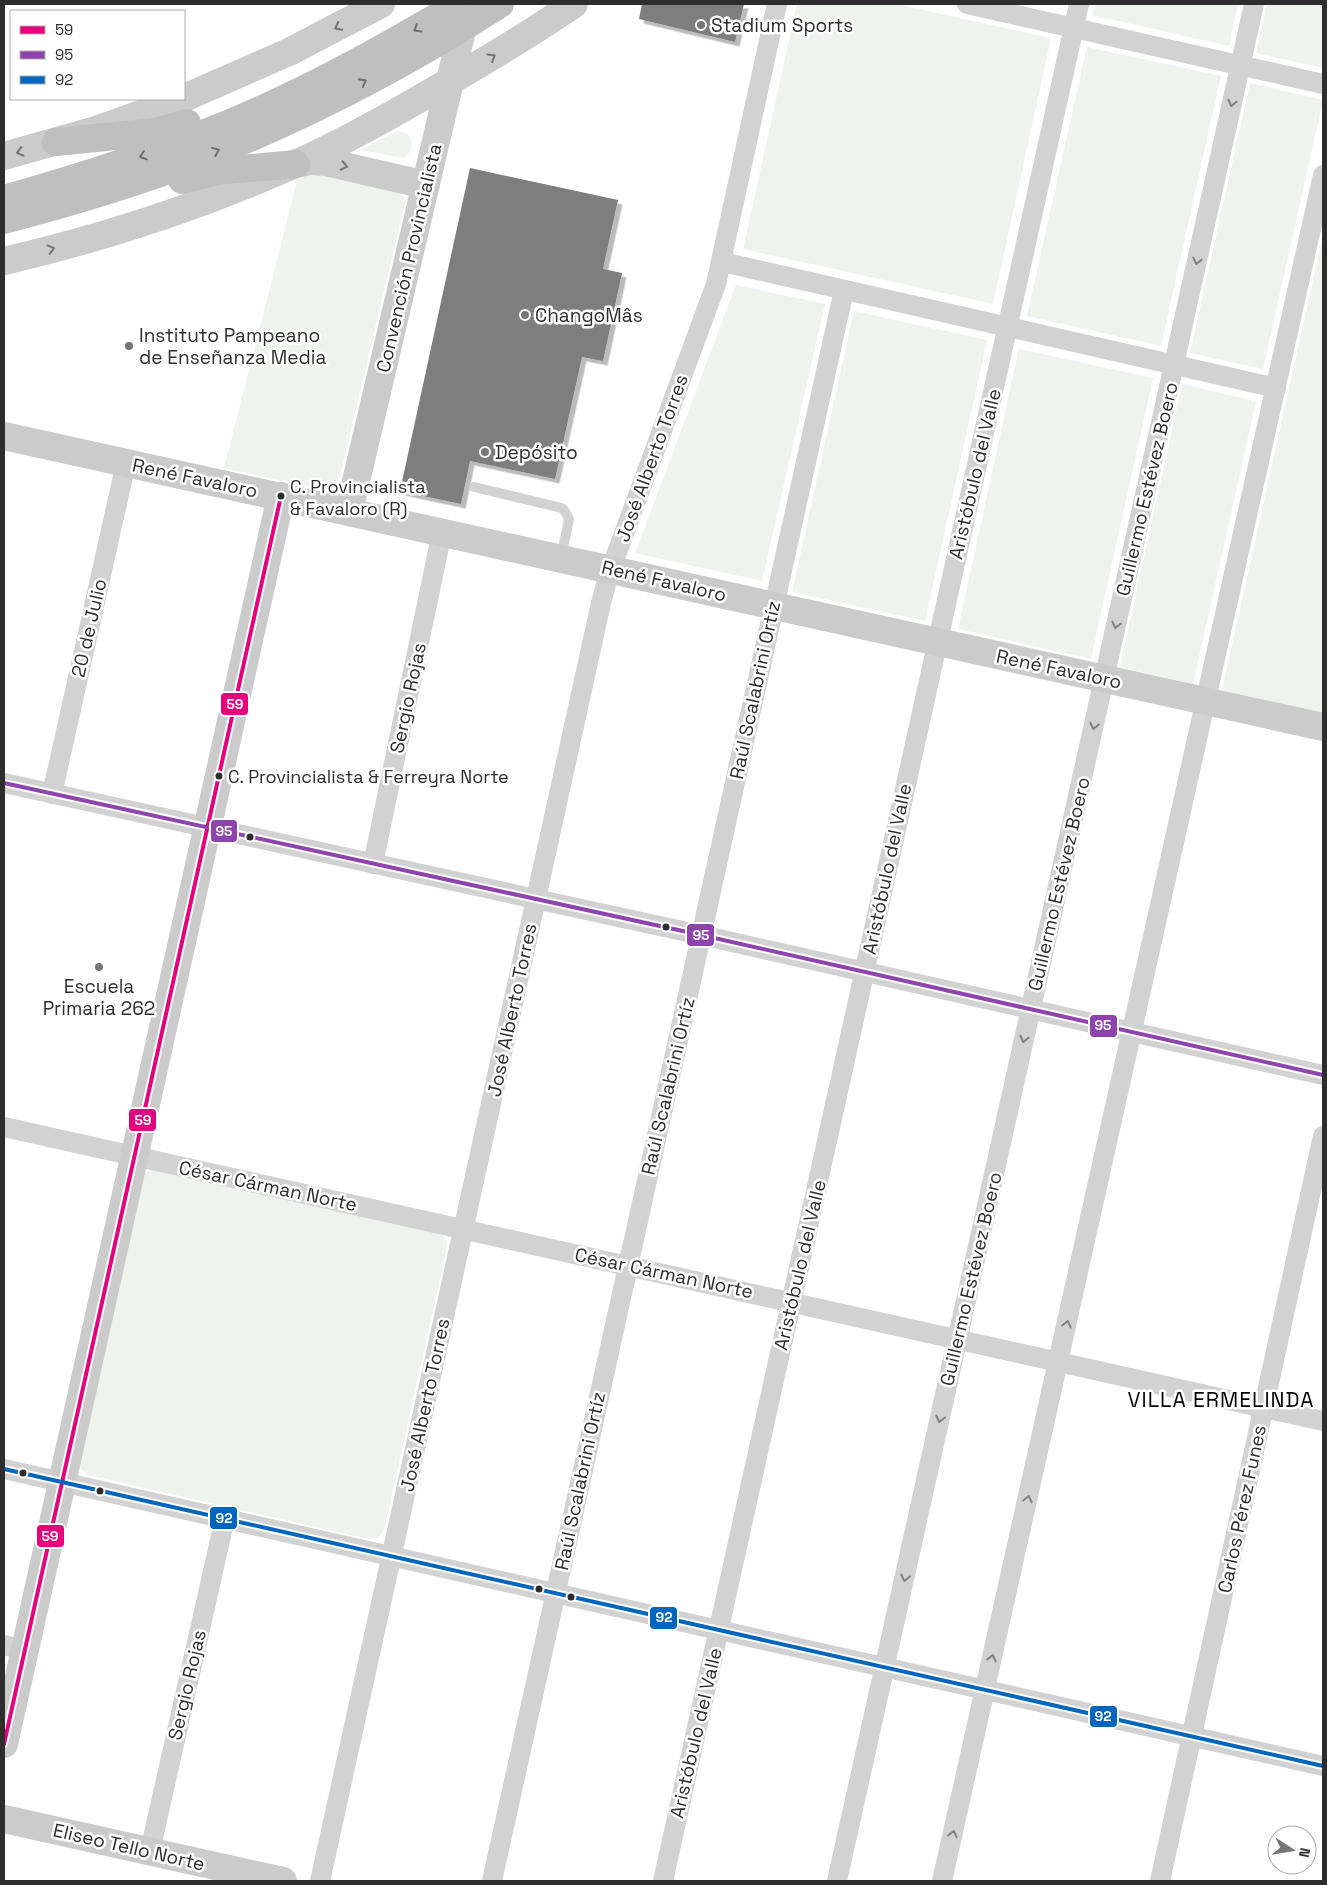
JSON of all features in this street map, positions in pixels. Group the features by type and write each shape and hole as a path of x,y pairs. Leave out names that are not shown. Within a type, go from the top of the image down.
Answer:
{"highway":[{"path":"4,199 128,161 216,129 287,98 384,48 464,12 500,4"},
{"path":"4,222 130,183 230,146 328,101 464,12"},
{"path":"56,142 169,129 240,102 312,69 384,48"},
{"path":"4,222 81,213 208,173 296,164"}],"street":[{"path":"185,98 289,52 381,4"},
{"path":"4,261 96,236 176,210 217,196 296,164 450,82 509,47 574,4"},
{"name":"José Alberto Torres","path":"320,1881 601,603 611,569 709,306 722,262 777,4"},
{"path":"967,4 1323,84"},
{"name":"Aristóbulo del Valle","path":"663,1881 1079,4"},
{"name":"Guillermo Estévez Boero","path":"837,1881 1254,4"},
{"name":"Convención Provincialista","path":"349,511 450,82 464,12"},
{"path":"4,156 115,124 180,100"},
{"path":"296,164 311,161 326,162 426,184"},
{"path":"942,1881 1323,175"},
{"path":"722,262 1276,388"},
{"name":"Raúl Scalabrini Ortíz","path":"492,1881 844,290"},
{"name":"René Favaloro","path":"4,436 1323,727"},
{"name":"20 de Julio","path":"52,794 126,462"},
{"path":"4,1744 14,1648 62,1481 281,496"},
{"name":"Sergio Rojas","path":"373,864 442,532"},
{"path":"4,784 701,935 1323,1075"},
{"name":"César Cárman Norte","path":"4,1127 958,1338 1323,1421"},
{"name":"Carlos Pérez Funes","path":"1160,1881 1323,1136"},
{"path":"4,1469 1323,1766"},
{"name":"Sergio Rojas","path":"150,1852 225,1518"},
{"name":"Eliseo Tello Norte","path":"4,1819 283,1881"}],"lane":[{"path":"474,487 562,508 569,518 561,558"}],"shaded area":[{"path":"797,4 896,4 1051,38 993,304 743,249"},
{"path":"1095,4 1238,4 1229,46 1092,15"},
{"path":"1267,4 1323,4 1323,68 1256,53"},
{"path":"1087,47 1221,76 1161,346 1027,316"},
{"path":"1250,83 1323,100 1263,369 1190,353"},
{"path":"398,131 407,133 412,140 410,152 404,158 360,150"},
{"path":"311,172 398,191 403,196 405,203 340,476 335,486 326,490 224,468 296,185 292,175"},
{"path":"1323,236 1323,713 1222,690"},
{"path":"736,285 825,304 762,581 635,553"},
{"path":"854,311 987,340 925,621 792,592"},
{"path":"1019,349 1153,378 1091,659 958,629"},
{"path":"1182,384 1256,401 1193,684 1120,667"},
{"path":"152,1170 443,1235 447,1247 384,1530 378,1538 368,1539 88,1475 79,1467 142,1176"}],"building":[{"name":"Stadium Sports","path":"642,4 744,4 735,42 639,19"},
{"name":"ChangoMâs","path":"470,168 618,200 603,269 622,273 603,361 582,357 555,479 470,461 461,504 400,491"}],"transit line":[{"name":"59","path":"4,1744 281,496"},
{"name":"95","path":"4,783 701,935 1323,1075"},
{"name":"92","path":"4,1469 1323,1766"}],"place":[{"name":"Stadium Sports","path":"701,25"},
{"name":"ChangoMâs","path":"525,315"},
{"name":"Instituto Pampeano de Enseñanza Media","path":"129,346"},
{"name":"Depósito","path":"485,452"},
{"name":"C. Provincialista & Favaloro (R)","path":"281,496"},
{"name":"C. Provincialista & Ferreyra Norte","path":"219,776"},
{"name":"Escuela Primaria 262","path":"99,967"}],"district":[{"name":"VILLA ERMELINDA","path":"1221,1399"}]}
